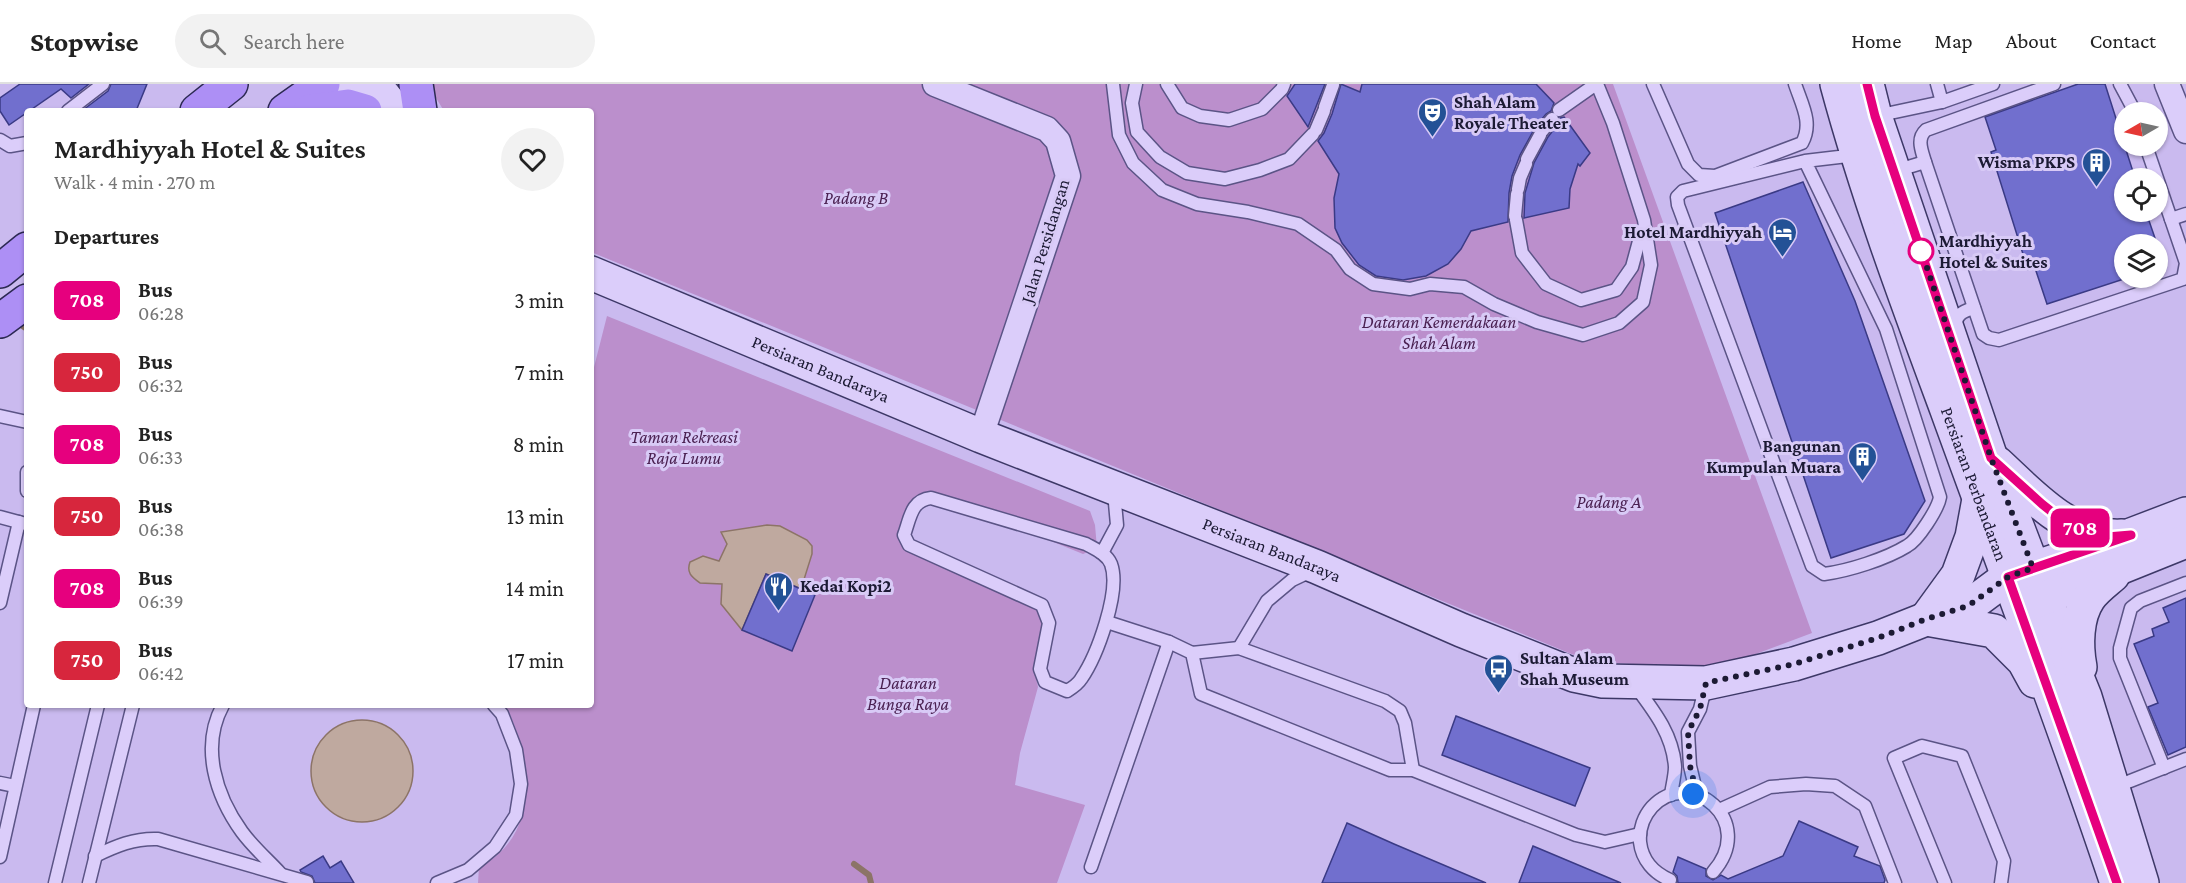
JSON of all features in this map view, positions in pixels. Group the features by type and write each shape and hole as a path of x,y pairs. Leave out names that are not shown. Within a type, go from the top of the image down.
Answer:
{"main road":[{"path":"289,108 323,84"},
{"path":"350,84 382,100"},
{"path":"416,84 420,108"},
{"name":"Persiaran Perbandaran","path":"1837,84 1900,325 1921,384 1979,498 2021,573"},
{"name":"Persiaran Perbandaran","path":"1867,84 1875,116 1991,458 2021,573 2033,603 2085,697 2142,883"},
{"path":"333,108 382,100"},
{"path":"0,271 24,251"},
{"name":"Persiaran Bandaraya","path":"594,274 981,436 1317,567 1461,630 1574,675 1603,681 1706,683 1794,664 1878,638 1926,619 1968,606 2033,603 2186,541"},
{"path":"0,321 24,303"},
{"path":"1991,458 2062,520 2107,537 2131,535"},
{"path":"1979,498 1972,537 1958,575 1926,619 1994,631 1998,634 2024,661 2069,744"},
{"name":"Persiaran Bandaraya","path":"1968,606 2021,573 2186,514"},
{"path":"2085,697 2077,654 2084,608 2090,597 2121,567"},
{"name":"Persiaran Perbandaran","path":"2033,603 2069,744 2111,878"}],"street":[{"name":"Jalan Persidangan","path":"935,84 1047,129 1058,141 1068,176 981,436"},
{"path":"2167,84 2186,131"}],"lane":[{"path":"72,108 103,84"},
{"path":"1113,84 1119,135 1133,163 1162,190 1197,204 1248,212 1298,225 1336,250 1350,269 1373,284 1410,289 1430,284 1464,287 1494,304 1537,322 1583,334 1620,323 1643,302 1651,265 1644,220 1613,123 1596,84 1556,115 1541,133 1526,161 1520,178 1516,218 1522,253 1546,284 1581,300 1616,290 1632,267 1640,245 1644,220"},
{"path":"1136,84 1132,103 1137,132 1160,157 1187,173 1225,179 1260,170 1289,159 1314,132 1333,85"},
{"path":"1167,84 1182,108 1200,116 1230,120 1262,109 1284,84"},
{"path":"1653,84 1688,164 1699,175 1715,176 1802,143 1808,132 1805,112 1795,84"},
{"path":"1937,84 1942,102"},
{"path":"1875,116 1942,102 1993,84"},
{"path":"2054,84 1926,130 1921,134 1920,140 1925,162 1983,334 1999,340 2180,281 2185,276 2186,263 2149,156"},
{"path":"2120,84 2130,102"},
{"path":"0,140 10,146 24,144"},
{"path":"1856,155 1805,161 1683,191 1677,197 1678,205 1812,566 1824,574 1847,572 1910,545 1938,507 1940,497 1921,384"},
{"path":"1805,161 1900,325"},
{"path":"1894,171 1925,162"},
{"path":"2171,219 2186,214"},
{"path":"1952,341 1957,317 1964,311 1974,308"},
{"path":"0,416 24,421"},
{"path":"1102,553 1117,525 1113,489"},
{"path":"931,498 1086,544 1102,553 1111,562 1115,583 1107,622 1080,682 1067,691 1045,682 1040,669 1049,623 1042,605 916,549 909,545 904,535 915,503 931,498"},
{"path":"0,517 23,523 0,603"},
{"path":"1239,648 1267,601 1292,580 1317,567"},
{"path":"2163,768 2120,658 2120,648 2131,608 2140,601 2186,583"},
{"path":"1107,622 1169,642 1192,653 1239,648 1385,701 1400,711 1407,732 1413,770"},
{"path":"1091,867 1169,642"},
{"path":"1192,653 1201,694 1390,770 1413,770 1576,835 1605,842 1640,834"},
{"path":"1632,683 1656,713 1667,733 1675,767 1671,795"},
{"path":"1697,795 1690,766 1688,732 1700,709 1706,683"},
{"path":"0,857 33,708"},
{"path":"55,883 97,708"},
{"path":"89,883 132,708"},
{"path":"222,708 213,731 211,752 219,791 243,834 281,874"},
{"path":"437,883 468,870 495,847 516,815 521,784 516,750 502,714 497,708"},
{"path":"1945,883 1894,758 1922,746 1962,756 2004,861 2001,883"},
{"path":"2113,788 2186,759"},
{"path":"0,783 15,786"},
{"path":"1719,810 1770,787 1806,784 1835,786 1865,806 1895,883"},
{"path":"1670,880 1658,873 1647,862 1641,849 1640,834 1650,810 1663,798 1671,795 1684,793 1697,795 1710,801 1725,820 1729,842 1726,853 1713,872"},
{"path":"95,856 129,842 158,839 307,882"}],"green space":[{"name":"Dataran Kemerdakaan Shah Alam","path":"430,84 1613,84 1812,633 1718,668 1591,662 594,253 594,108 442,108 430,88"},
{"path":"607,316 1090,511 1095,525 1097,548 1083,554 935,494 913,500 900,535 1039,608 1045,624 1034,669 1038,687 1020,753 1015,785 1085,805 1057,883 478,883 479,867 499,854 513,836 522,816 526,794 525,771 514,725 506,708 594,708 594,367","holes":["721,532 812,554 801,589 815,596 792,650 742,630 721,604 722,584 719,562 727,544"]}],"shaded area":[{"path":"767,525 780,526 807,540 812,546 812,554 801,589 766,574 742,630 721,604 722,584 700,583 690,574 689,566 690,562 703,556 719,561 727,544 721,532"},
{"path":"362,720 381,724 398,735 409,752 413,771 409,790 398,807 381,818 362,822 343,818 326,807 315,790 311,771 315,752 326,735 343,724"}],"building":[{"path":"20,84 89,84 71,98 61,89 34,108 24,108 24,115 9,125 0,111 0,98"},
{"path":"111,84 147,84 137,108 86,108 108,91"},
{"path":"1295,84 1325,84 1308,127 1287,96"},
{"path":"1341,84 1360,92 1362,84 1536,84 1554,103 1551,111 1536,126 1520,155 1512,176 1508,222 1471,231 1461,249 1448,264 1426,276 1403,280 1376,276 1359,265 1342,243 1335,228 1334,198 1339,174 1318,141 1332,114"},
{"path":"2078,84 2105,84 2114,112 2114,156 2128,156 2132,168 2114,168 2114,222 2149,222 2154,234 2114,234 2114,282 2047,304 2035,268 2028,270 1991,152 1996,150 1985,117"},
{"path":"1564,117 1590,153 1580,166 1578,164 1570,189 1569,208 1524,218 1525,193 1534,163 1560,118"},
{"path":"1803,182 1855,301 1925,501 1904,534 1831,558 1715,213"},
{"name":"Kedai Kopi2","path":"766,574 815,595 792,651 742,630"},
{"path":"2186,598 2186,747 2168,755 2148,707 2158,703 2134,644 2154,636 2152,629 2169,622 2163,608"},
{"path":"1456,716 1590,768 1575,806 1442,755"},
{"path":"1799,821 1858,847 1854,856 1880,866 1884,883 1678,883 1677,876 1673,872 1678,857 1706,869 1706,876 1713,880 1721,875 1728,879 1783,856"},
{"path":"1347,823 1394,844 1486,883 1322,883"},
{"path":"1533,846 1621,883 1519,883"},
{"path":"323,856 330,868 341,861 354,883 315,883 312,876 301,872 300,870"}],"waterway":[{"path":"854,864 869,875 871,883"}],"bus line":[{"name":"708","path":"1867,84 1875,116 1991,458 2062,520 2107,537 2131,535 2008,577 2117,883"}],"place":[{"name":"Shah Alam Royale Theater","path":"1433,138"},
{"name":"Wisma PKPS","path":"2096,188"},
{"name":"Mardhiyyah Hotel & Suites","path":"1921,251"},
{"name":"Hotel Mardhiyyah","path":"1783,258"},
{"name":"Bangunan Kumpulan Muara","path":"1862,482"},
{"name":"Kedai Kopi2","path":"779,612"},
{"name":"Sultan Alam Shah Museum","path":"1499,694"}],"route":[{"path":"1693,794 1697,795 1690,766 1688,732 1700,709 1706,683 1794,664 1878,638 1926,619 1968,606 2008,577 2033,568 1991,458 1918,241 1921,251"}],"park label":[{"name":"Padang B","path":"856,198"},
{"name":"Taman Rekreasi Raja Lumu","path":"684,448"},
{"name":"Padang A","path":"1609,502"},
{"name":"Dataran Bunga Raya","path":"908,693"}]}
